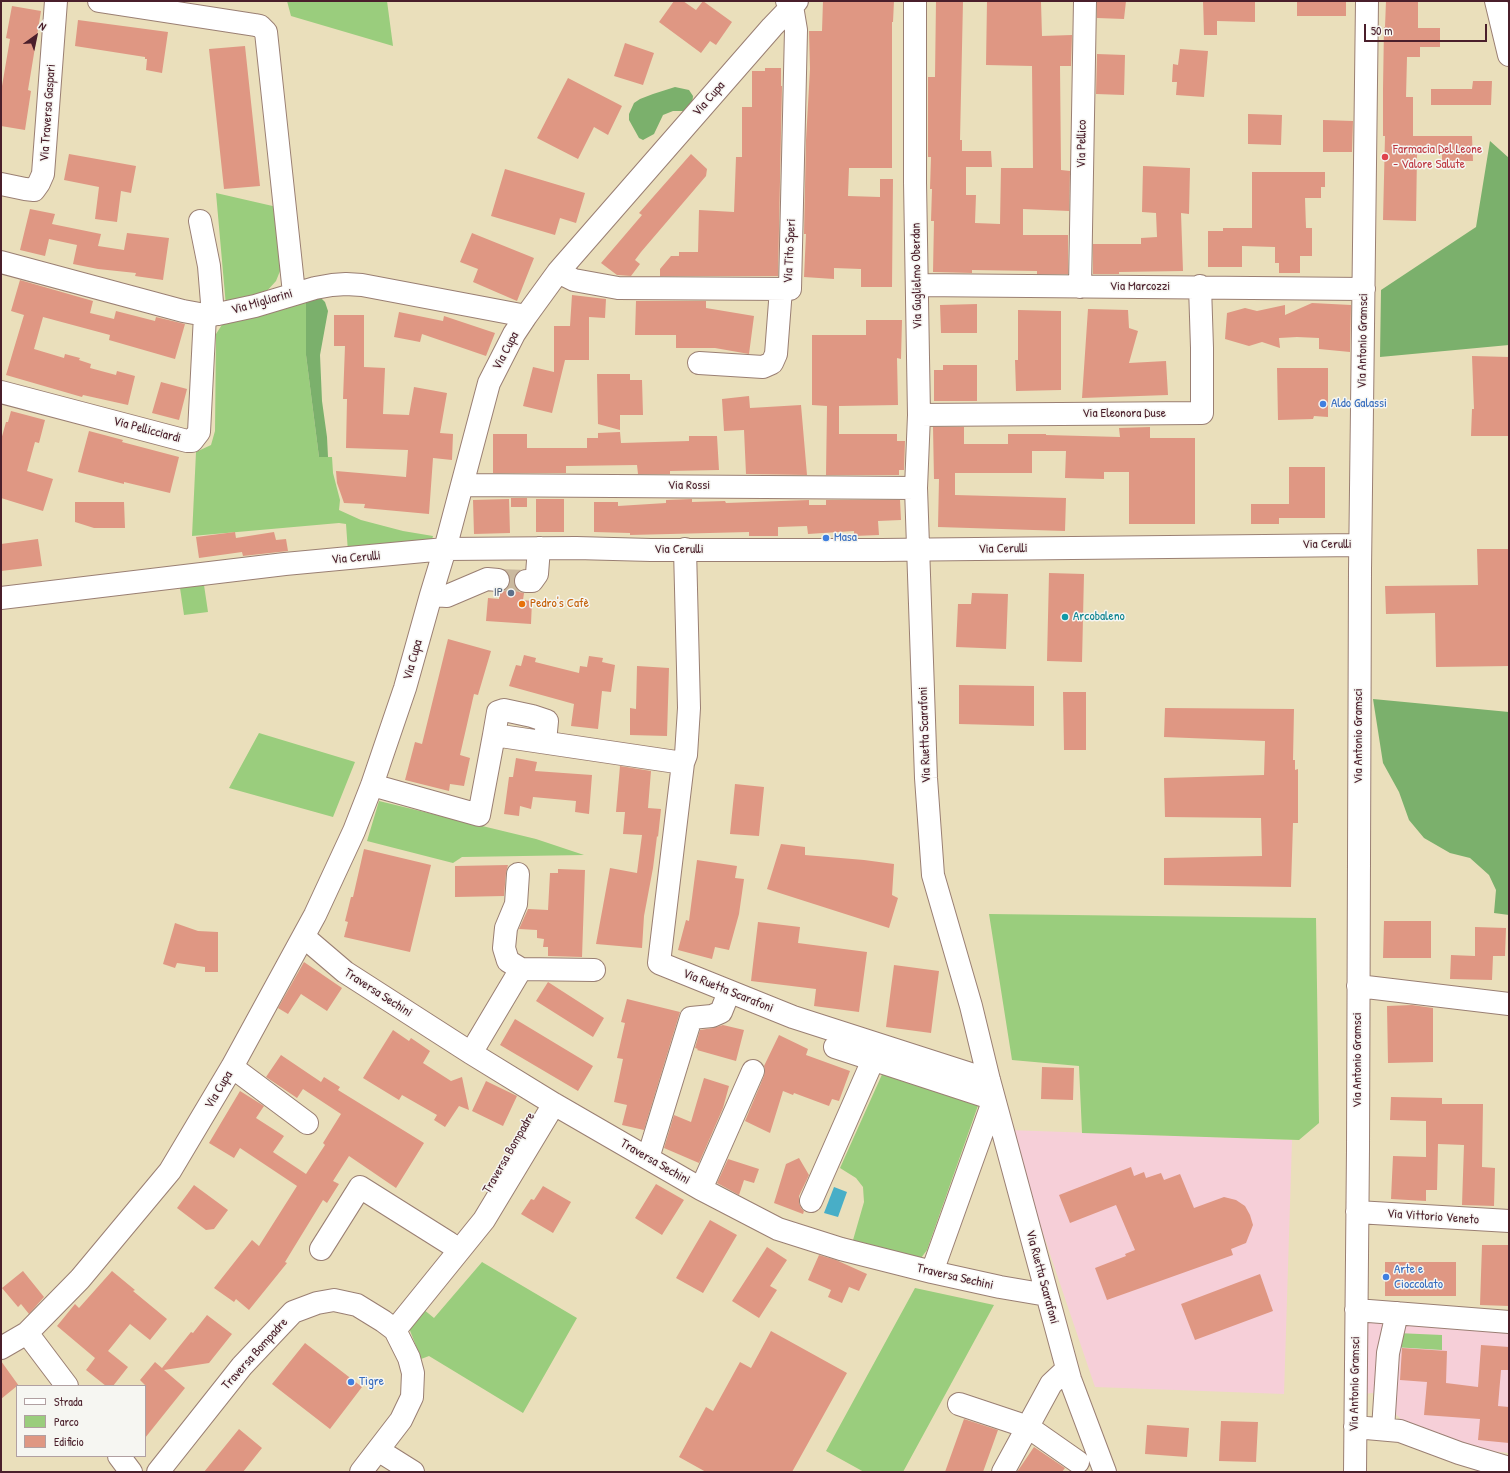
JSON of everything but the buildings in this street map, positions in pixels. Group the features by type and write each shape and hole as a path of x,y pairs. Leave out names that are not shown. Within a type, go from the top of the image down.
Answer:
{"street":[{"name":"Via Traversa Gaspari","path":"1,186 34,190 43,174 56,1"},
{"path":"100,1 260,26 266,32 294,293"},
{"name":"Via Guglielmo Oberdan","path":"915,1 919,415 916,488 918,550"},
{"name":"Via Pellico","path":"1080,287 1085,1"},
{"name":"Via Antonio Gramsci","path":"1355,1472 1360,546 1367,1"},
{"path":"1496,1 1509,55"},
{"name":"Via Cupa","path":"1,1348 27,1333 80,1279 170,1171 232,1067 304,937 354,831 372,785 405,688 445,549 489,384 514,334 558,272 792,3"},
{"name":"Via Tito Speri","path":"558,272 574,280 618,288 790,289 796,30 792,3"},
{"path":"200,222 209,266 209,315"},
{"name":"Via Migliarini","path":"1,262 183,311 209,315 255,306 294,293 332,285 362,285 526,316"},
{"name":"Via Marcozzi","path":"917,285 1080,287 1200,286 1364,289"},
{"name":"Via Eleonora Duse","path":"919,415 1202,413 1200,286"},
{"path":"699,363 763,367 772,363 776,354 781,289"},
{"name":"Via Pellicciardi","path":"1,392 187,441 192,441 199,432 209,315"},
{"name":"Via Rossi","path":"462,485 916,488"},
{"name":"Via Cerulli","path":"1,598 286,564 445,549 918,550 1360,546"},
{"path":"526,581 532,581 537,574 539,548"},
{"path":"372,785 479,815 498,712 504,710 547,721 545,742 682,763 686,755 689,708 684,549"},
{"name":"Via Ruetta Scarafoni","path":"918,550 926,778 933,875 971,1006 1067,1369 1105,1472"},
{"path":"431,595 447,596 487,579 498,580"},
{"name":"Via Ruetta Scarafoni","path":"682,763 659,963 793,1017 992,1089"},
{"path":"518,874 516,904 506,928 504,948 508,960 521,969 594,970"},
{"name":"Traversa Sechini","path":"304,937 345,972 471,1053 548,1100 701,1189 778,1229 841,1249 932,1272 1047,1296"},
{"path":"471,1053 521,969"},
{"path":"1358,986 1509,1004"},
{"path":"648,1158 691,1018 712,1016 721,1012 729,992"},
{"path":"835,1048 873,1060 992,1089 932,1272"},
{"path":"811,1201 873,1060"},
{"path":"232,1067 307,1123"},
{"path":"701,1189 753,1071"},
{"path":"362,1472 401,1420 412,1397 413,1373 409,1358 389,1326 454,1247 484,1220 548,1100"},
{"path":"321,1249 360,1187 454,1247"},
{"name":"Via Vittorio Veneto","path":"1357,1212 1509,1217"},
{"name":"Traversa Bompadre","path":"158,1472 242,1366 293,1312 317,1303 334,1300 357,1305 389,1326"},
{"path":"1356,1310 1509,1322"},
{"path":"1383,1430 1388,1353 1397,1313"},
{"path":"27,1333 66,1385"},
{"path":"1003,1472 1051,1384 1067,1369"},
{"path":"959,1404 1028,1427 1078,1462"},
{"path":"1355,1427 1400,1431 1459,1453 1509,1468"},
{"path":"378,1450 413,1472"},
{"path":"120,1457 131,1472"}],"shaded area":[{"path":"1008,1130 1292,1140 1284,1394 1095,1387"},
{"path":"1365,1316 1509,1323 1509,1453 1398,1441 1400,1418 1373,1393 1361,1394"}],"green space":[{"path":"287,1 387,1 393,46 291,16"},
{"path":"675,87 689,90 693,96 692,106 687,111 673,111 663,115 654,134 643,140 639,138 629,120 629,114 634,103 640,99"},
{"path":"1490,141 1509,158 1509,345 1380,357 1381,290 1476,227"},
{"path":"216,193 277,207 282,266 276,281 266,292 226,306"},
{"path":"318,295 325,302 328,311 320,355 322,401 328,457 319,457 306,355 306,296"},
{"path":"306,296 306,355 319,457 332,457 333,473 340,500 339,510 361,520 403,531 433,536 430,547 348,552 346,524 339,523 192,536 196,452 211,445 215,431 216,334 225,320"},
{"path":"204,585 208,612 184,615 180,588"},
{"path":"1373,699 1509,712 1509,915 1494,913 1496,890 1489,875 1470,858 1450,853 1424,838 1409,820 1399,792 1383,763"},
{"path":"259,733 355,762 333,817 229,788"},
{"path":"379,801 536,839 584,855 462,857 453,863 367,841"},
{"path":"989,914 1316,918 1319,1123 1299,1140 1082,1133 1079,1066 1012,1060"},
{"path":"884,1070 980,1100 927,1250 918,1262 851,1247 864,1202 863,1187 856,1178 840,1168"},
{"path":"482,1262 577,1318 523,1413 429,1356 421,1359 409,1328 423,1309 434,1318"},
{"path":"915,1288 994,1305 903,1472 864,1472 826,1451"},
{"path":"1397,1333 1442,1335 1442,1350 1393,1347"}],"water":[{"path":"834,1187 847,1192 838,1217 824,1213"}],"tunnel":[{"path":"498,580 526,581"}],"place":[{"name":"Farmacia Del Leone - Valore Salute","path":"1385,157"},
{"name":"Aldo Galassi","path":"1323,404"},
{"name":"Masa","path":"826,538"},
{"name":"IP","path":"511,593"},
{"name":"Pedro's Cafè","path":"522,604"},
{"name":"Arcobaleno","path":"1065,617"},
{"name":"Arte e Cioccolato","path":"1386,1277"},
{"name":"Tigre","path":"351,1382"}]}
